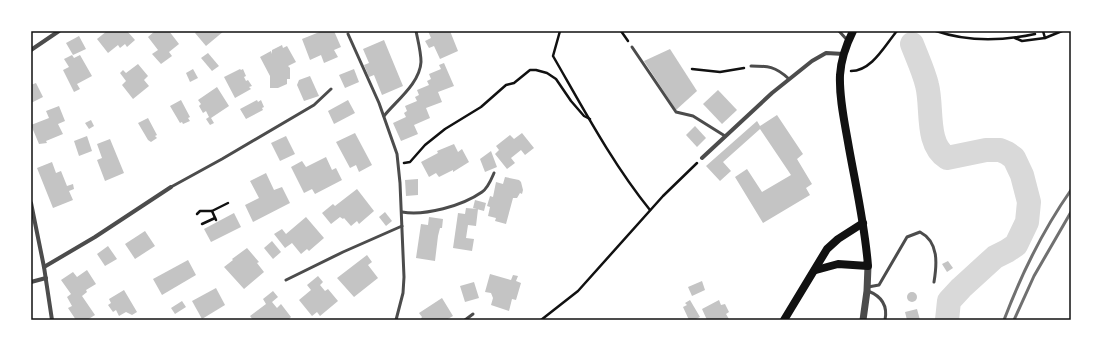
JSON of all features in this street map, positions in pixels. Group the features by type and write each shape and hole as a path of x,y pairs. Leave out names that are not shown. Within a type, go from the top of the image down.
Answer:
{"main road":[{"path":"816,270 838,264 868,266 863,223 841,99 840,76 848,40 853,31"},
{"path":"784,320 816,270 827,249 838,239 863,223"}],"street":[{"path":"31,50 59,31"},
{"path":"702,158 789,79 821,55 844,54"},
{"path":"44,267 95,237 171,187"},
{"path":"31,203 46,278 52,320"},
{"path":"863,320 868,266"},
{"path":"31,282 46,278"}],"lane":[{"path":"384,116 410,87 417,75 421,63 416,31"},
{"path":"838,31 848,40"},
{"path":"348,34 384,116 397,154 402,212 403,293 396,320"},
{"path":"632,47 676,112 693,116 725,136"},
{"path":"750,66 770,66 789,79"},
{"path":"171,187 314,105 331,89"},
{"path":"402,212 414,214 426,213 457,204 482,192 494,174"},
{"path":"286,280 343,252 402,226"},
{"path":"867,289 879,285 907,237 920,232 928,236 936,255 937,266 934,282"},
{"path":"867,289 879,296 882,300 886,311 885,320"},
{"path":"465,320 474,314"}],"path":[{"path":"560,31 553,56 634,190 650,210"},
{"path":"621,31 632,47"},
{"path":"851,71 859,70 870,63 897,31"},
{"path":"936,31 966,38 1000,40 1035,34"},
{"path":"1043,31 1045,38"},
{"path":"1015,38 1022,41 1045,38 1062,31"},
{"path":"692,69 720,72 750,66"},
{"path":"398,165 410,162 425,146 445,129 481,106 506,85 514,83 530,70 547,73 556,79 571,101 584,116 590,119"},
{"path":"541,320 578,291 650,210 702,158"},
{"path":"198,214 200,211 212,212 228,203"},
{"path":"202,224 216,219 212,212"}],"building":[{"path":"107,31 127,31 135,40 127,47 125,44 120,48 118,45 108,53 97,39"},
{"path":"155,31 169,31 179,44 169,52 172,56 161,64 152,54 158,50 148,37"},
{"path":"197,31 224,31 206,46 195,33"},
{"path":"322,31 334,31 341,47 334,50 338,57 324,63 321,55 310,60 302,39"},
{"path":"428,31 450,31 458,51 440,59 434,46 429,48 425,41 431,38"},
{"path":"79,36 86,49 73,55 66,43"},
{"path":"384,40 403,86 382,95 374,75 369,77 364,65 369,63 363,49"},
{"path":"282,45 283,48 287,46 296,62 288,66 290,68 290,79 287,79 287,84 278,88 270,88 270,76 260,57 271,51 272,54 272,50"},
{"path":"670,49 697,91 676,110 644,61"},
{"path":"208,53 219,66 212,71 201,58"},
{"path":"72,55 74,58 80,55 92,76 77,84 80,89 74,92 63,70 69,67 64,59"},
{"path":"444,63 454,86 438,92 442,102 426,108 430,118 414,125 418,134 401,141 393,123 406,117 404,113 407,111 405,106 417,101 415,97 419,95 417,90 429,85 427,81 431,79 429,74 441,69 439,65"},
{"path":"138,64 148,76 144,80 149,86 133,99 122,85 126,81 120,73 123,70 126,73"},
{"path":"193,69 198,78 190,82 186,73"},
{"path":"243,69 246,76 244,77 246,81 248,80 252,86 249,87 251,89 235,98 224,77"},
{"path":"354,69 359,82 345,88 339,75"},
{"path":"310,76 319,96 304,101 297,85 299,80"},
{"path":"36,83 43,97 31,103 31,85"},
{"path":"217,87 229,106 211,118 214,123 210,125 206,119 209,117 206,111 203,113 199,106 201,104 198,100"},
{"path":"718,90 737,110 722,124 703,104"},
{"path":"181,100 190,117 188,118 190,121 183,124 182,122 180,123 170,106"},
{"path":"257,100 258,102 261,100 264,107 262,108 263,110 246,119 240,109"},
{"path":"348,100 355,113 334,124 328,111"},
{"path":"59,106 65,121 58,124 63,134 46,141 47,143 39,144 31,125 49,118 46,111"},
{"path":"777,115 803,154 797,159 812,184 806,188 810,195 763,223 735,177 747,169 762,192 791,175 760,129 723,162 731,171 720,181 706,166 757,121 760,126"},
{"path":"148,118 157,135 155,136 157,138 151,142 148,140 138,123"},
{"path":"91,120 94,126 89,129 85,123"},
{"path":"695,126 706,138 697,147 686,135"},
{"path":"355,133 372,165 359,172 356,165 350,168 336,142"},
{"path":"522,133 534,148 525,155 521,150 511,158 515,163 507,169 495,154 499,150 496,146 510,135 514,139"},
{"path":"87,136 92,151 79,156 74,141"},
{"path":"286,136 295,154 280,161 271,143"},
{"path":"110,139 124,173 105,181 97,160 102,158 97,144"},
{"path":"454,144 458,152 462,149 469,162 453,172 453,170 439,177 436,173 429,177 421,162 438,153 437,151"},
{"path":"491,151 497,167 485,172 480,159"},
{"path":"326,157 332,170 336,168 342,180 315,194 312,189 304,193 291,167 302,161 306,167"},
{"path":"52,162 56,173 61,171 67,186 73,184 74,189 69,191 73,200 53,208 37,168"},
{"path":"266,173 274,190 282,187 290,203 253,222 245,205 259,198 250,181"},
{"path":"505,177 519,180 523,190 522,194 520,193 517,198 513,198 506,224 495,221 496,218 488,216 490,207 487,206 490,196 493,197 496,182 503,184"},
{"path":"418,179 418,195 406,196 405,180"},
{"path":"357,189 374,211 359,224 357,221 351,226 344,218 343,219 340,217 331,224 322,213 333,204 335,206"},
{"path":"475,200 486,203 484,211 473,208"},
{"path":"466,208 478,209 476,226 468,225 466,238 474,239 472,251 453,248 458,213 465,214"},
{"path":"385,212 392,221 386,226 379,217"},
{"path":"234,213 241,227 211,242 204,229"},
{"path":"306,217 324,238 309,251 307,249 301,254 292,243 285,248 274,234 282,229 286,234"},
{"path":"429,217 443,219 442,228 440,228 438,236 435,261 416,258 421,224 428,225"},
{"path":"145,231 155,246 135,259 125,244"},
{"path":"272,241 281,252 273,259 264,248"},
{"path":"108,246 117,259 105,266 97,254"},
{"path":"247,248 259,262 257,263 264,272 244,289 224,267"},
{"path":"367,255 372,262 368,265 378,278 354,297 337,278"},
{"path":"188,260 196,275 162,295 153,279"},
{"path":"948,261 953,268 947,272 942,264"},
{"path":"87,270 96,284 86,290 87,292 82,296 95,315 87,320 76,320 68,308 72,306 67,297 71,294 61,280 73,272 77,277"},
{"path":"490,274 511,280 513,275 518,276 516,281 521,283 516,300 512,299 509,311 491,305 493,298 491,293 485,292"},
{"path":"318,276 323,282 320,285 325,291 328,289 338,301 320,316 317,312 312,316 299,300 311,290 307,285"},
{"path":"702,281 705,290 692,296 688,287"},
{"path":"474,282 479,298 465,302 460,286"},
{"path":"216,288 225,305 202,319 192,301"},
{"path":"124,290 137,312 132,315 126,312 119,316 116,310 113,312 108,305 111,303 109,299"},
{"path":"273,291 278,297 272,302 277,308 281,304 291,317 288,320 253,320 250,316 266,304 263,299"},
{"path":"912,292 917,297 912,302 907,297"},
{"path":"442,298 453,316 446,320 420,320 422,317 419,313"},
{"path":"690,300 700,317 694,320 689,320 683,307 687,305 685,303"},
{"path":"719,300 721,305 725,304 729,312 726,314 729,319 707,320 702,309"},
{"path":"182,301 186,307 175,314 171,308"},
{"path":"917,309 920,320 907,320 905,312"}],"waterway":[{"path":"912,44 927,85 931,125 935,144 940,152 947,158 986,150 1000,150 1007,153 1014,158 1022,175 1029,202 1027,222 1016,245 995,257 949,301 947,320"}],"railway":[{"path":"1004,320 1033,253 1071,190"},
{"path":"1014,320 1034,276 1071,212"}]}
